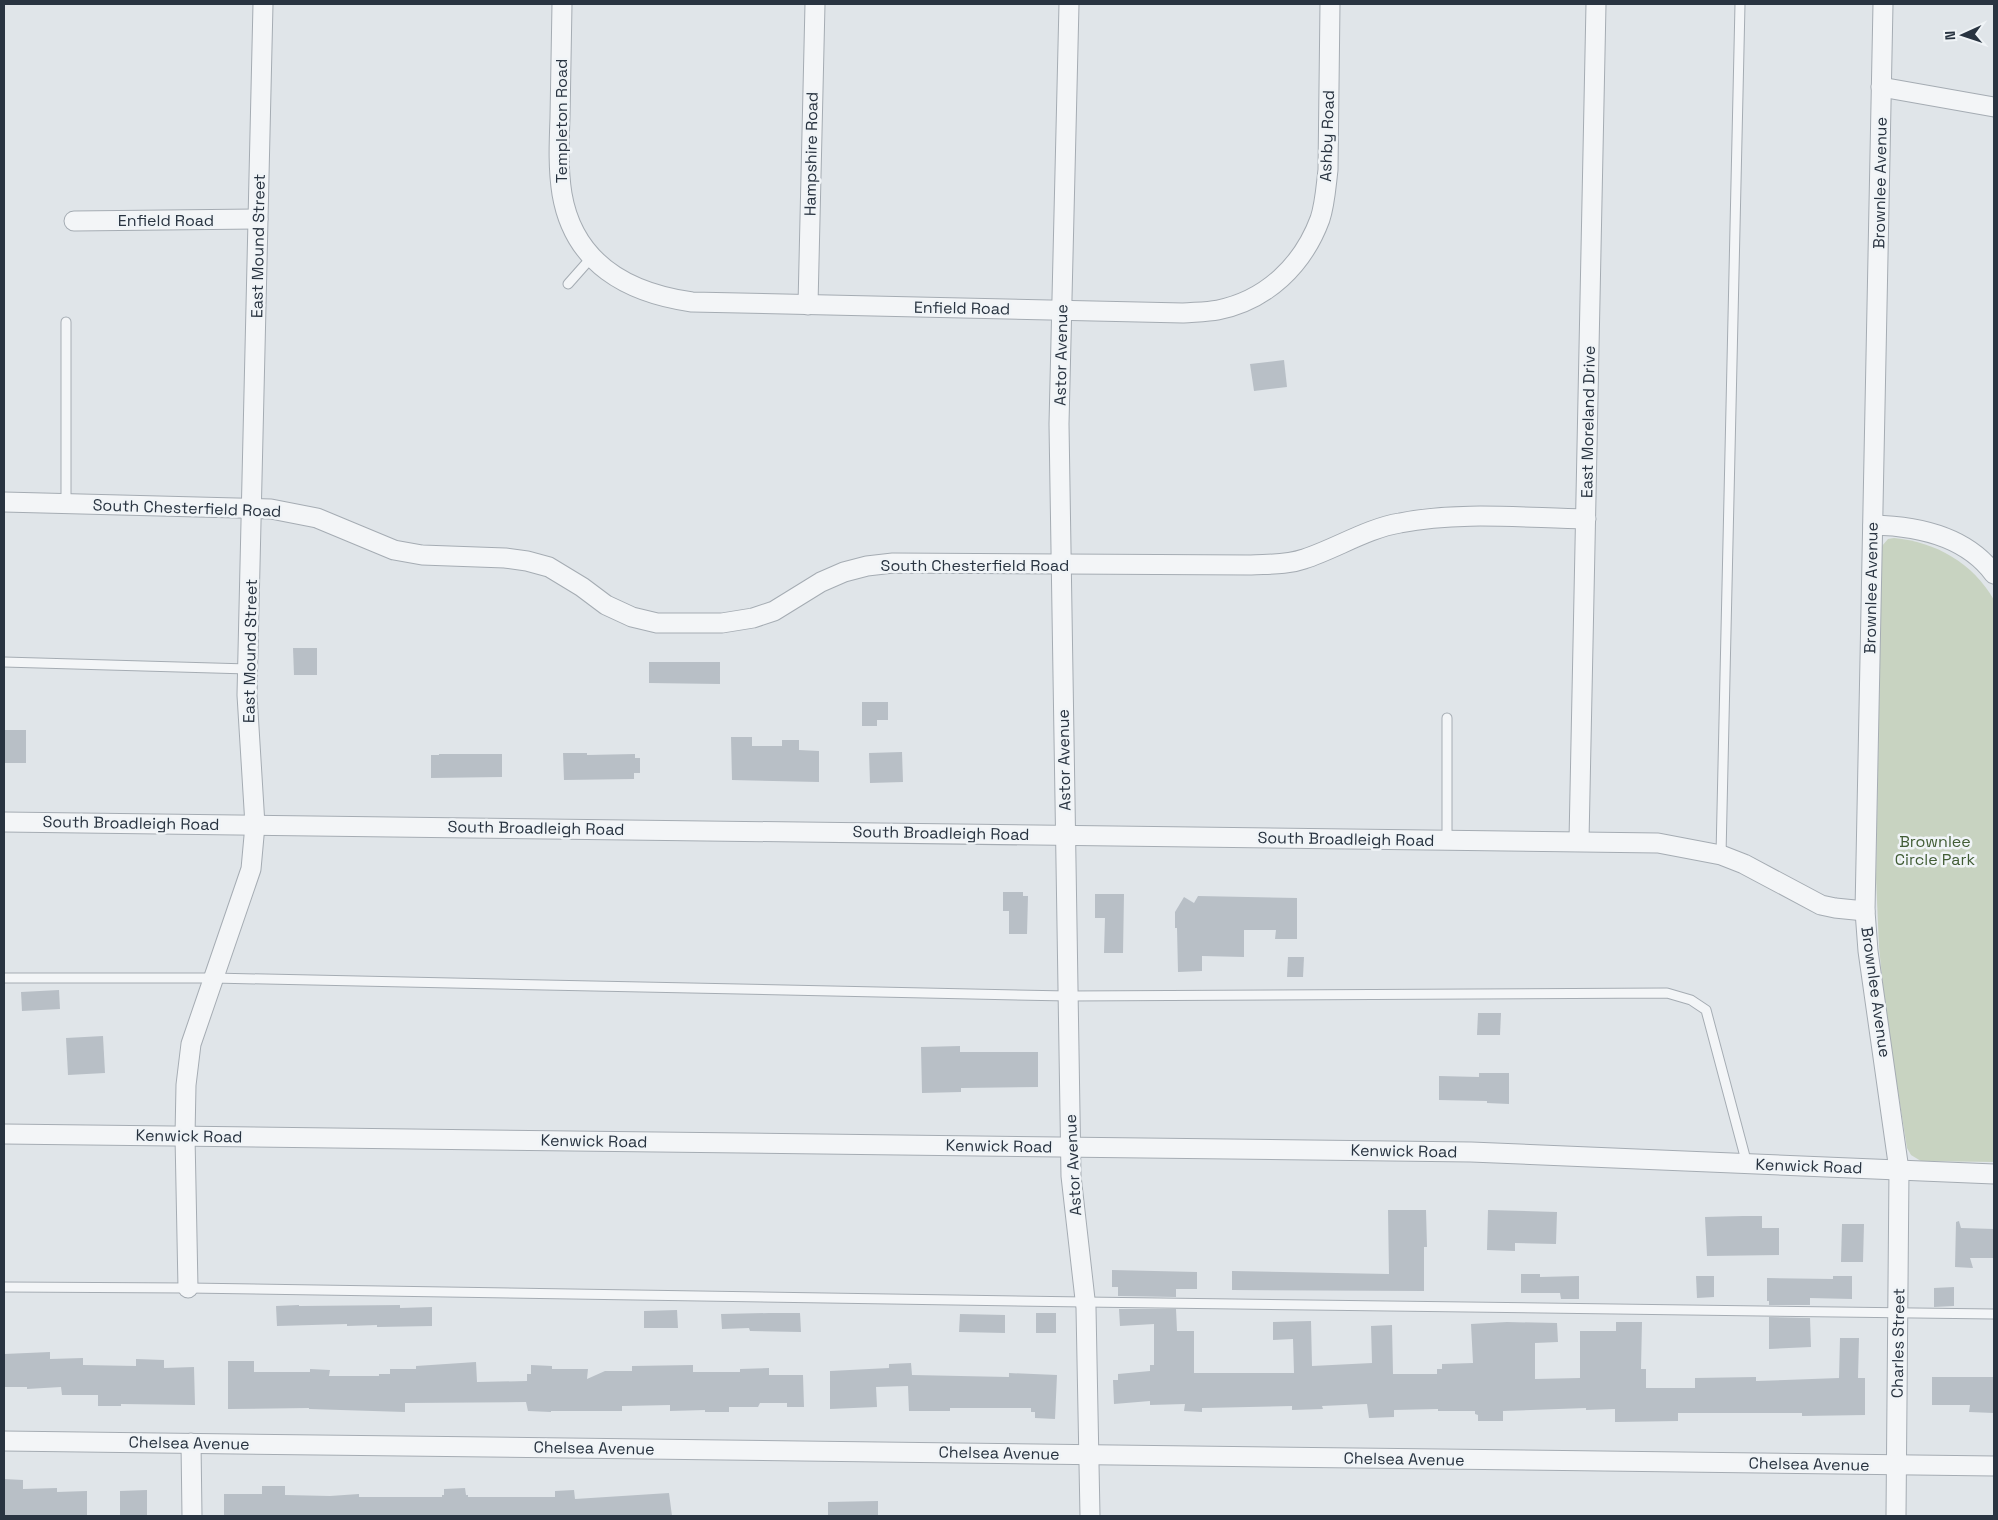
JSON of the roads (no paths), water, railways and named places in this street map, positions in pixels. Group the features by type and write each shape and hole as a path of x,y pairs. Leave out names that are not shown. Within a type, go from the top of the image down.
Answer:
{"street":[{"name":"East Mound Street","path":"188,1288 185,1136 186,1085 191,1044 251,869 255,825 247,695 263,4"},
{"name":"Templeton Road","path":"562,4 559,160 562,194 571,226 580,243 591,258 617,277"},
{"name":"Hampshire Road","path":"808,305 814,4"},
{"name":"Astor Avenue","path":"1069,4 1059,424 1070,1147 1071,1176 1085,1302 1090,1516"},
{"name":"Ashby Road","path":"1296,262 1320,219 1325,194 1328,170 1330,4"},
{"name":"East Moreland Drive","path":"1579,841 1596,4"},
{"name":"Brownlee Avenue","path":"1883,4 1865,911 1868,951 1900,1170"},
{"path":"1881,87 1994,107"},
{"name":"Enfield Road","path":"74,220 258,219"},
{"name":"Enfield Road","path":"617,277 652,294 692,302 1184,313 1219,310 1263,292 1282,279 1296,262"},
{"name":"South Chesterfield Road","path":"4,502 271,508 317,518 394,550 422,555 505,558 527,561 548,567 582,587 606,605 632,617 657,622 722,623 753,618 774,611 821,582 844,572 876,565 893,563 1251,566 1303,559 1375,531 1405,522 1463,517 1586,520"},
{"path":"1872,524 1897,525 1926,531 1961,544 1988,565 1994,574"},
{"name":"South Broadleigh Road","path":"4,822 1658,843 1721,855 1744,864 1821,904 1835,908 1865,911"},
{"name":"Kenwick Road","path":"4,1134 1471,1152 1994,1174"},
{"name":"Charles Street","path":"1896,1516 1900,1170"},
{"name":"Chelsea Avenue","path":"4,1441 1994,1466"},
{"path":"191,1443 192,1516"}],"lane":[{"path":"1721,855 1740,4"},
{"path":"568,284 591,258"},
{"path":"66,322 66,504"},
{"path":"4,662 248,669"},
{"path":"1447,718 1447,840"},
{"path":"4,978 213,978 1068,996 1666,993 1691,1000 1706,1010 1747,1164"},
{"path":"4,1287 1994,1314"}],"park label":[{"name":"Brownlee Circle Park","path":"1935,850"}]}
